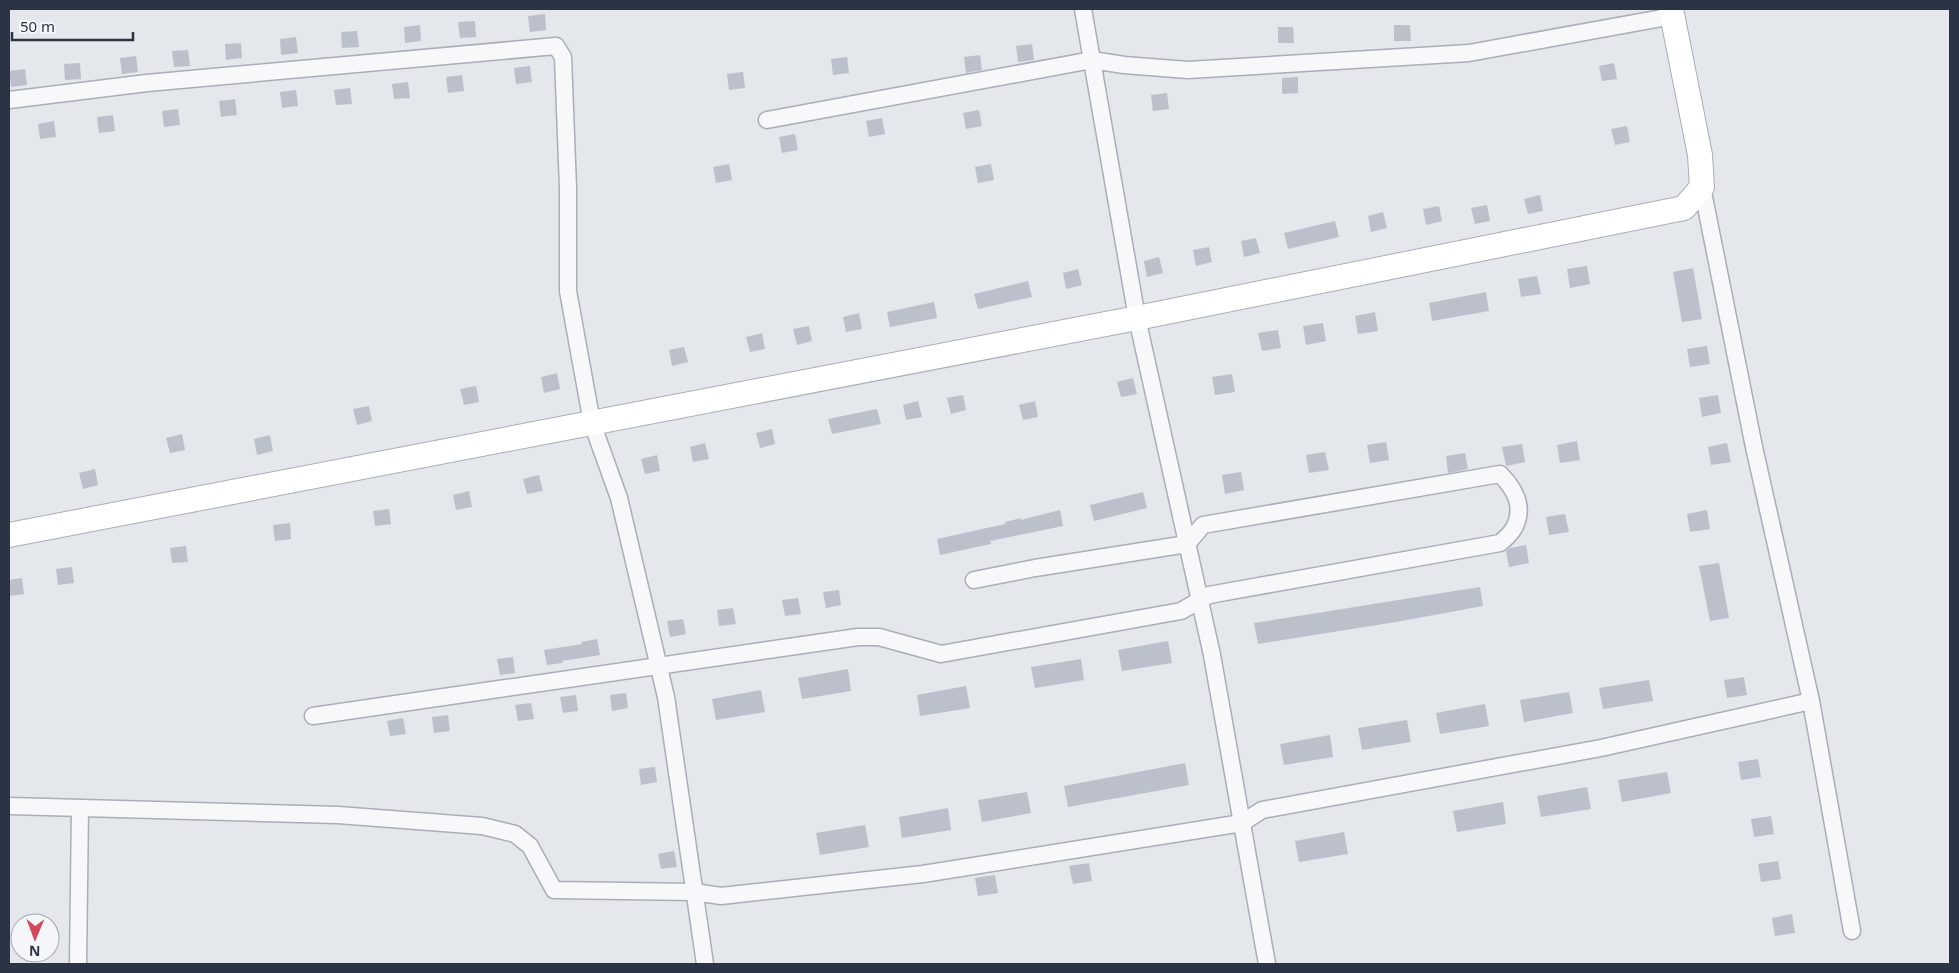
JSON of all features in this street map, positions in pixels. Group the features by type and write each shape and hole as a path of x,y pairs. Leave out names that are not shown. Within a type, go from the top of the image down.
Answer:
{"main road":[{"path":"9,535 1137,318 1684,208 1702,187 1700,155 1672,12"}],"street":[{"path":"1084,9 1137,318 1212,655 1267,964"},
{"path":"767,120 1092,60 1124,65 1188,70 1469,53 1672,12"},
{"path":"9,100 147,83 556,46 563,57 568,188 568,291 592,423 620,498 666,697 705,964"},
{"path":"1702,187 1754,447 1811,701 1852,931"},
{"path":"313,716 541,682 659,668 858,637 879,637 941,654 1181,611 1210,595 1500,543 1514,528 1519,506 1513,487 1500,474 1203,524 1187,544 974,580"},
{"path":"9,806 338,815 482,826 515,834 530,846 554,890 694,892 721,896 923,874 1242,823 1262,810 1601,748 1811,701"},
{"path":"78,964 80,808"}],"building":[{"path":"545,14 546,30 530,32 528,16"},
{"path":"475,21 476,37 460,38 458,22"},
{"path":"420,25 421,41 405,43 404,27"},
{"path":"1394,25 1410,25 1411,41 1394,41"},
{"path":"1278,27 1293,27 1294,43 1278,43"},
{"path":"357,31 359,47 342,48 341,32"},
{"path":"296,37 298,53 281,55 280,39"},
{"path":"241,43 242,58 226,60 225,44"},
{"path":"1032,44 1034,60 1018,62 1016,46"},
{"path":"188,50 190,66 174,67 172,51"},
{"path":"980,55 982,70 966,73 964,57"},
{"path":"136,56 138,72 122,74 120,58"},
{"path":"847,57 849,73 833,75 831,59"},
{"path":"80,63 81,79 65,80 64,64"},
{"path":"1614,63 1617,79 1602,81 1599,66"},
{"path":"530,66 532,82 516,84 514,68"},
{"path":"25,69 27,85 11,87 9,71"},
{"path":"743,72 745,88 729,90 727,74"},
{"path":"462,75 464,91 448,93 446,77"},
{"path":"1298,77 1298,93 1282,94 1282,78"},
{"path":"408,82 410,98 394,99 392,84"},
{"path":"350,88 352,104 336,105 334,90"},
{"path":"296,90 298,106 282,108 280,92"},
{"path":"1167,93 1169,109 1153,111 1151,95"},
{"path":"235,99 237,115 221,117 219,101"},
{"path":"178,109 180,125 164,127 162,111"},
{"path":"979,110 982,126 966,129 963,113"},
{"path":"113,115 115,131 99,133 97,117"},
{"path":"882,118 885,134 869,137 866,121"},
{"path":"54,121 56,137 40,139 38,124"},
{"path":"1627,126 1630,142 1615,145 1611,129"},
{"path":"795,134 798,150 782,153 779,137"},
{"path":"729,164 732,180 716,183 713,167"},
{"path":"991,164 994,180 978,183 975,167"},
{"path":"1540,195 1543,211 1528,214 1524,199"},
{"path":"1487,205 1490,221 1475,224 1471,208"},
{"path":"1439,206 1442,221 1426,225 1423,209"},
{"path":"1383,212 1387,228 1371,232 1368,216"},
{"path":"1335,221 1339,237 1288,249 1284,233"},
{"path":"1256,238 1260,253 1244,257 1241,241"},
{"path":"1209,247 1212,262 1196,266 1193,250"},
{"path":"1159,257 1163,273 1147,277 1144,261"},
{"path":"1587,266 1590,284 1570,288 1567,269"},
{"path":"1693,268 1702,319 1682,322 1673,272"},
{"path":"1078,269 1082,285 1066,289 1063,273"},
{"path":"1537,276 1541,294 1521,297 1518,279"},
{"path":"1028,281 1032,297 978,309 974,294"},
{"path":"1486,292 1489,311 1432,321 1429,303"},
{"path":"934,302 937,318 890,327 887,312"},
{"path":"1375,312 1378,331 1358,334 1355,316"},
{"path":"859,313 862,329 846,332 843,317"},
{"path":"1323,323 1326,341 1306,345 1303,326"},
{"path":"809,326 812,341 797,345 793,329"},
{"path":"1278,330 1281,348 1262,351 1258,333"},
{"path":"762,333 765,349 750,352 746,337"},
{"path":"1707,346 1710,364 1690,367 1687,349"},
{"path":"684,347 688,362 672,366 669,350"},
{"path":"557,373 560,389 544,393 541,377"},
{"path":"1232,374 1235,392 1215,395 1212,377"},
{"path":"1133,378 1137,394 1121,397 1117,382"},
{"path":"476,386 479,402 464,405 460,389"},
{"path":"963,395 966,410 951,414 947,398"},
{"path":"1718,395 1721,413 1702,417 1699,398"},
{"path":"918,401 922,417 906,420 903,405"},
{"path":"1035,401 1038,417 1023,420 1019,405"},
{"path":"369,406 372,421 357,425 353,409"},
{"path":"877,409 881,424 832,434 828,419"},
{"path":"772,429 775,444 760,448 756,433"},
{"path":"182,434 185,450 170,453 166,438"},
{"path":"270,435 273,451 257,455 254,439"},
{"path":"1577,441 1580,460 1560,463 1557,445"},
{"path":"1386,442 1389,460 1370,463 1367,445"},
{"path":"705,443 709,459 693,462 690,447"},
{"path":"1727,443 1731,462 1711,465 1708,447"},
{"path":"1522,444 1525,462 1506,466 1502,447"},
{"path":"1325,452 1329,470 1309,473 1306,455"},
{"path":"1465,453 1468,469 1448,473 1446,456"},
{"path":"657,455 660,471 645,474 641,459"},
{"path":"95,469 98,485 83,489 79,473"},
{"path":"1241,472 1244,490 1225,494 1222,475"},
{"path":"539,475 543,491 527,494 523,479"},
{"path":"469,491 472,507 456,510 453,495"},
{"path":"1143,492 1147,508 1094,521 1090,505"},
{"path":"389,509 391,524 375,526 373,511"},
{"path":"1060,510 1063,526 990,541 991,544 940,555 937,539"},
{"path":"1707,510 1710,529 1690,532 1687,514"},
{"path":"1565,514 1569,532 1549,535 1546,517"},
{"path":"290,523 291,539 275,541 273,525"},
{"path":"1526,545 1529,563 1509,567 1506,551 1510,548"},
{"path":"186,546 188,562 172,563 170,548"},
{"path":"1719,563 1729,618 1710,621 1699,566"},
{"path":"72,567 74,583 58,585 56,569"},
{"path":"22,578 24,594 9,596 9,580"},
{"path":"1480,587 1483,606 1258,644 1254,623"},
{"path":"839,590 841,605 826,608 823,592"},
{"path":"798,598 801,614 785,616 782,600"},
{"path":"733,608 736,624 719,626 717,610"},
{"path":"683,619 686,634 670,637 667,621"},
{"path":"597,639 600,655 547,665 544,650 582,644 581,642"},
{"path":"1168,641 1172,663 1122,671 1118,650"},
{"path":"513,657 515,673 500,675 497,659"},
{"path":"1081,659 1084,680 1035,688 1031,667"},
{"path":"848,669 851,691 802,699 798,678"},
{"path":"1744,677 1747,695 1727,698 1724,680"},
{"path":"1649,680 1653,701 1603,709 1599,688"},
{"path":"966,686 970,708 920,716 917,695"},
{"path":"761,690 765,712 716,720 712,699"},
{"path":"1569,692 1573,713 1524,722 1520,700"},
{"path":"626,693 628,708 612,711 610,695"},
{"path":"576,695 578,711 563,713 560,697"},
{"path":"531,703 534,719 518,721 515,705"},
{"path":"1485,704 1489,726 1440,734 1436,713"},
{"path":"448,715 450,731 434,733 432,717"},
{"path":"403,718 406,734 390,736 387,721"},
{"path":"1407,720 1411,742 1362,750 1358,728"},
{"path":"1330,735 1333,757 1284,765 1280,744"},
{"path":"1758,759 1761,777 1741,780 1738,762"},
{"path":"1185,763 1189,785 1068,807 1064,786"},
{"path":"655,767 657,782 641,785 639,769"},
{"path":"1667,772 1671,793 1622,802 1618,780"},
{"path":"1587,787 1591,809 1541,817 1537,796"},
{"path":"1027,792 1031,813 982,822 978,800"},
{"path":"1503,802 1506,824 1457,832 1453,811"},
{"path":"948,808 951,830 902,838 899,817"},
{"path":"1771,816 1774,834 1754,837 1751,819"},
{"path":"865,825 869,847 820,855 816,833"},
{"path":"1344,832 1348,854 1299,862 1295,841"},
{"path":"674,851 677,867 661,869 658,854"},
{"path":"1778,861 1781,879 1761,882 1758,864"},
{"path":"1089,863 1092,881 1073,884 1069,866"},
{"path":"995,875 998,893 978,896 975,878"},
{"path":"1792,914 1795,933 1775,936 1772,918"}]}
